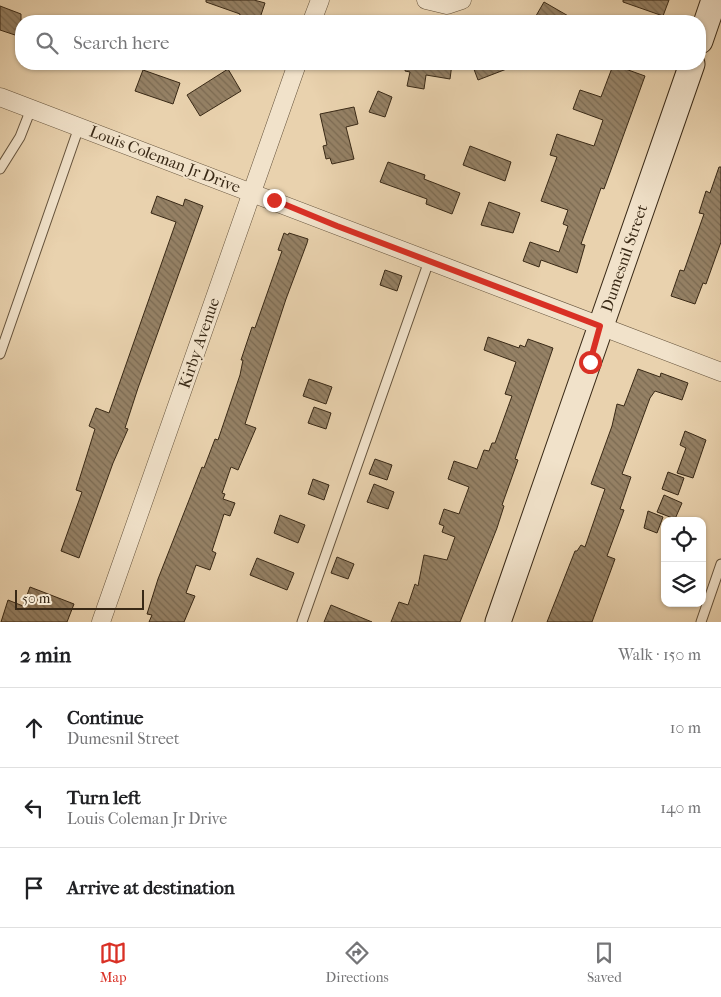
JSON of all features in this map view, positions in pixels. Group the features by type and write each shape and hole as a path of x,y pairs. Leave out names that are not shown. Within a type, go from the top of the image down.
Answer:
{"main road":[{"path":"706,23 714,0"},
{"name":"Dumesnil Street","path":"498,622 690,70"}],"street":[{"path":"314,15 320,0"},
{"path":"426,0 448,5 462,0"},
{"name":"Kirby Avenue","path":"101,622 295,70"},
{"name":"Louis Coleman Jr Drive","path":"0,96 721,372"}],"lane":[{"path":"0,169 20,137 32,108"},
{"path":"0,354 79,127"},
{"path":"302,622 429,261"},
{"path":"701,622 721,564"}],"building":[{"path":"206,0 254,0 265,3 261,15 240,15 206,2"},
{"path":"623,0 669,0 663,15 623,2"},
{"path":"544,2 567,15 536,15"},
{"path":"0,6 21,14 15,15 15,35 0,30"},
{"path":"143,70 180,83 173,104 135,91"},
{"path":"226,70 229,70 241,91 200,116 187,95"},
{"path":"451,70 450,79 426,75 424,89 407,86 410,72 405,71"},
{"path":"474,70 504,70 478,80"},
{"path":"611,70 628,70 645,76 604,189 601,188 581,244 585,245 577,273 541,260 539,267 523,261 530,242 559,252 568,226 563,224 568,210 541,201 557,157 550,155 557,134 594,146 603,120 573,109 580,90 601,97"},
{"path":"378,91 392,97 385,117 369,112"},
{"path":"354,107 358,124 346,127 354,159 332,164 330,158 326,159 323,146 327,145 320,114"},
{"path":"470,146 511,162 505,181 463,165"},
{"path":"388,162 425,175 424,179 460,193 452,214 426,204 427,199 380,182"},
{"path":"719,167 721,167 721,242 706,284 703,283 695,304 671,296 680,270 684,271 704,214 699,213 706,191 710,193"},
{"path":"157,196 183,206 185,199 203,206 138,388 125,428 128,429 113,463 79,558 61,551 82,492 76,490 95,429 89,426 96,408 109,413 176,222 151,213"},
{"path":"489,202 520,213 513,233 481,225"},
{"path":"284,233 308,239 245,424 256,428 238,470 231,467 222,493 225,494 223,499 235,503 230,516 224,514 212,551 216,553 210,570 196,565 186,593 195,596 184,622 149,622 152,615 147,614 158,579 202,467 204,468 215,439 218,440 240,375 243,360 241,360 252,327 255,328 282,251 278,250"},
{"path":"385,270 402,276 397,291 380,285"},
{"path":"488,337 519,348 520,345 525,347 528,339 553,348 515,459 518,460 502,505 504,506 497,528 460,622 391,622 399,602 408,605 415,584 418,586 424,555 447,560 455,537 442,532 444,526 439,524 444,509 459,514 469,487 448,479 454,461 477,469 484,450 489,451 492,443 495,443 512,396 505,394 516,362 484,350"},
{"path":"638,369 660,377 661,373 688,383 682,400 655,391 650,398 622,474 631,477 620,509 624,510 607,556 615,559 592,622 547,622 575,551 581,545 585,547 605,489 591,484 612,426 617,404 624,406"},
{"path":"309,379 332,387 326,404 303,396"},
{"path":"314,407 331,413 326,429 308,423"},
{"path":"685,431 706,440 693,478 677,473 686,448 680,445"},
{"path":"375,459 392,465 387,480 369,474"},
{"path":"668,472 684,478 678,495 662,489"},
{"path":"313,479 329,485 324,500 308,494"},
{"path":"374,484 394,492 388,509 367,502"},
{"path":"664,495 682,503 676,517 670,517 657,512"},
{"path":"648,511 663,517 661,517 657,533 644,528"},
{"path":"280,515 305,525 298,543 274,533"},
{"path":"337,557 354,564 348,579 331,573"},
{"path":"257,558 294,573 287,590 250,575"},
{"path":"30,587 74,604 67,622 1,622 8,600 23,606"},
{"path":"331,605 372,622 324,622"}],"route":[{"path":"274,200 290,208 600,326 590,362"}]}
